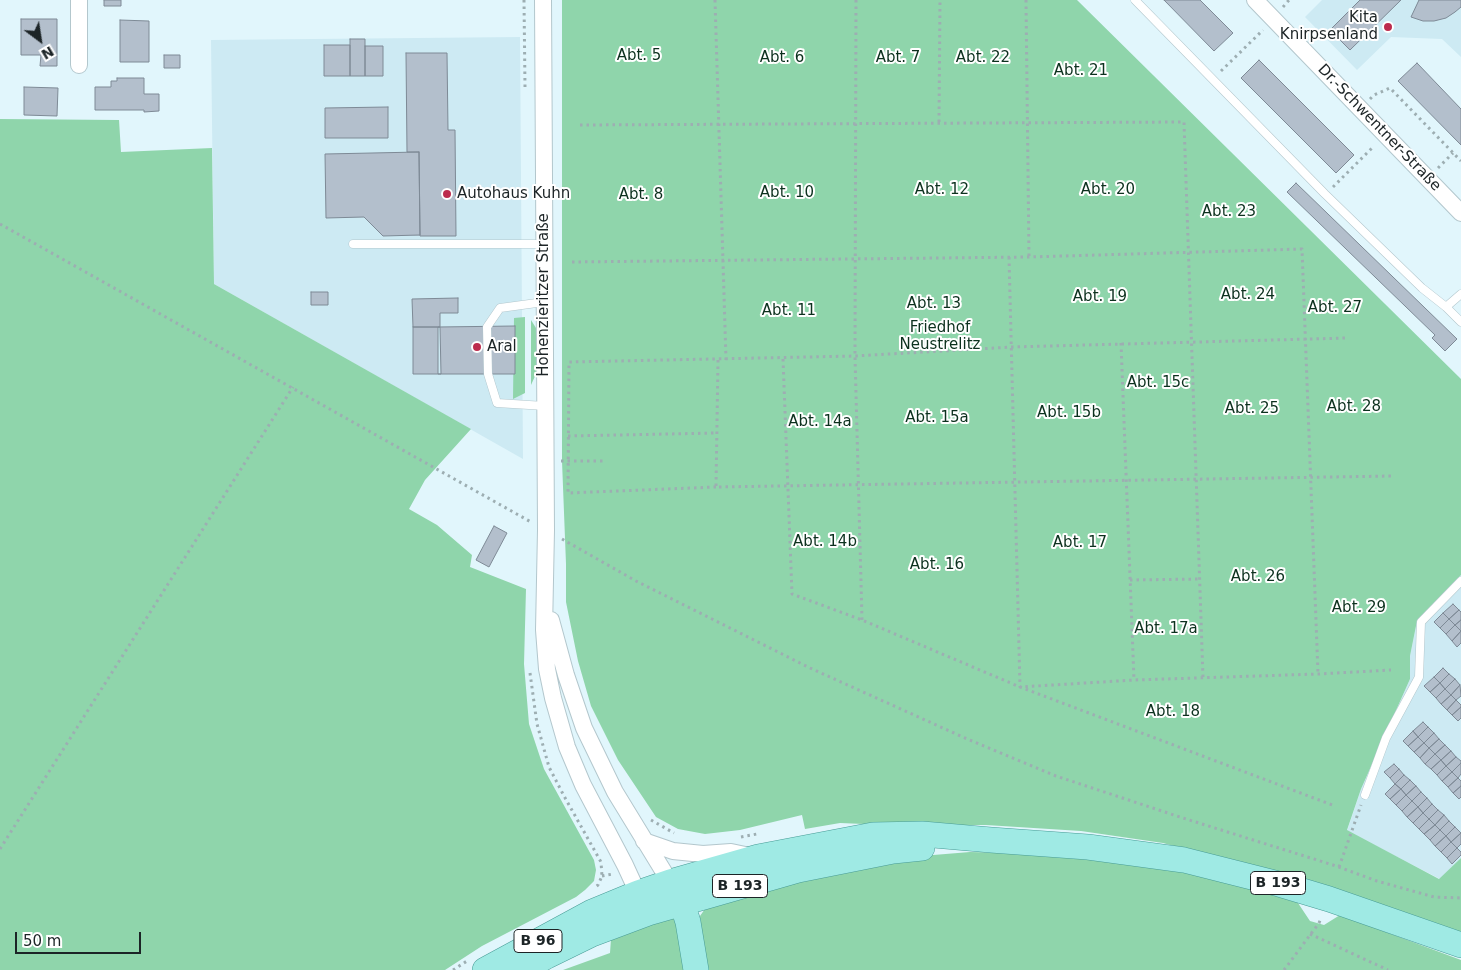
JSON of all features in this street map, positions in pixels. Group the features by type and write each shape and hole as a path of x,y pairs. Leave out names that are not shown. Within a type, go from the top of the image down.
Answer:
{"main road":[{"name":"B 193","path":"676,892 758,857 873,835 922,834 1088,847 1184,860 1329,899 1461,945"},
{"name":"B 193","path":"676,892 893,851 991,840"},
{"name":"B 96","path":"485,970 592,912 643,903 676,892"},
{"path":"676,892 688,922 696,970"},
{"name":"B 96","path":"522,970 592,934 643,903"}],"street":[{"path":"79,0 79,65"},
{"name":"Hohenzieritzer Straße","path":"543,0 546,530 544,630 547,669 552,698 567,747 583,785 643,903"},
{"name":"Dr.-Schwentner-Straße","path":"1255,0 1461,213"},
{"name":"Hohenzieritzer Straße","path":"546,530 551,621 566,676 584,728 616,792 676,892"},
{"path":"644,841 673,851 703,854 731,852 758,857"}],"lane":[{"path":"1135,0 1325,194 1422,288 1461,322"},
{"path":"353,244 544,244"},
{"path":"1446,307 1461,294"},
{"path":"544,302 500,308 487,326 488,374 497,404 545,406"},
{"path":"1365,796 1386,738 1419,677 1422,622 1461,581"}],"path":[{"path":"715,0 726,360"},
{"path":"856,0 856,356 862,620"},
{"path":"939,122 940,0"},
{"path":"1026,0 1029,257"},
{"path":"1212,79 1274,19"},
{"path":"1370,100 1374,95 1390,88 1461,161"},
{"path":"580,124 1184,122 1203,678"},
{"path":"1325,194 1386,135"},
{"path":"0,224 546,530"},
{"path":"572,262 1029,257 1302,249 1318,674"},
{"path":"1009,257 1020,687"},
{"path":"1347,338 1121,343 856,356 569,362 568,493 716,486 1392,476"},
{"path":"1121,343 1134,680"},
{"path":"783,358 792,594 862,620 1020,687 1334,806"},
{"path":"716,486 718,360"},
{"path":"0,849 293,387"},
{"path":"568,436 717,433"},
{"path":"561,471 562,461 605,460"},
{"path":"561,547 561,539 636,581 819,672 965,738 1056,776 1339,867 1376,881 1434,897 1461,898"},
{"path":"1130,580 1200,579"},
{"path":"1020,687 1134,680 1391,670"},
{"path":"1339,867 1365,796"},
{"path":"647,813 652,820 679,836"},
{"path":"1284,970 1319,922"},
{"path":"1310,934 1388,970"}],"shaded area":[{"name":"Kita Knirpsenland","path":"1322,0 1461,0 1461,57 1442,39 1391,37 1357,70 1305,17"},
{"path":"520,37 523,459 214,284 211,40"},
{"path":"1461,575 1461,858 1440,879 1347,831 1361,789 1410,679 1410,656 1417,621"}],"green space":[{"name":"Friedhof Neustrelitz","path":"562,0 1077,0 1461,379 1461,575 1417,621 1410,656 1410,679 1361,789 1347,830 1439,879 1461,858 1461,935 1293,878 1163,843 1081,831 986,825 840,823 805,829 802,815 740,830 705,834 678,829 656,817 618,760 591,706 578,661 566,602 562,461"},
{"path":"0,119 119,120 121,152 212,148 214,284 471,429 425,480 409,509 437,525 472,555 470,567 526,589 524,664 529,724 544,769 594,860 596,870 594,881 576,897 482,946 445,970 0,970"},
{"path":"525,317 525,393 513,399 514,318"},
{"path":"531,320 536,328 536,374 531,385"},
{"path":"970,852 1044,854 1171,870 1222,880 1296,900 1310,921 1324,925 1340,915 1461,960 1461,970 705,970 698,928 700,916 707,906 717,900 909,857"},
{"path":"670,917 675,920 689,970 563,970 610,953 611,939"}],"building":[{"path":"104,0 121,0 121,6 104,6"},
{"path":"1164,0 1200,0 1233,33 1214,51"},
{"path":"1360,0 1401,0 1350,50 1330,30"},
{"path":"1419,0 1461,0 1461,7 1446,18 1423,21 1411,17"},
{"path":"21,19 57,19 57,66 40,66 41,55 21,55"},
{"path":"120,20 149,21 149,62 120,62"},
{"path":"350,39 365,39 365,76 350,76"},
{"path":"324,45 350,45 350,76 324,76"},
{"path":"365,46 383,46 383,76 365,76"},
{"path":"406,53 447,53 448,130 455,130 456,236 420,236 419,152 407,152"},
{"path":"164,55 180,55 180,68 164,68"},
{"path":"1259,60 1354,155 1336,173 1241,78"},
{"path":"1417,63 1461,109 1461,145 1398,81"},
{"path":"117,78 144,78 144,94 159,94 159,111 95,110 95,87 111,87 111,81 117,81"},
{"path":"24,87 58,88 57,116 24,115"},
{"path":"388,107 388,138 325,138 325,108"},
{"path":"419,152 420,235 383,236 364,217 326,218 325,154"},
{"path":"1296,183 1457,339 1445,351 1432,338 1435,335 1287,192"},
{"path":"311,292 328,292 328,305 311,305"},
{"path":"458,298 458,313 440,313 440,327 413,327 412,299"},
{"path":"515,326 515,374 438,374 438,327"},
{"path":"413,327 440,327 441,374 413,374"},
{"path":"494,526 507,533 489,567 476,560"},
{"path":"1453,604 1459,610 1449,619 1443,613"},
{"path":"1459,610 1461,612 1461,620 1455,625 1449,619"},
{"path":"1443,613 1449,619 1440,628 1434,622"},
{"path":"1449,619 1455,625 1446,634 1440,628"},
{"path":"1461,620 1461,631 1455,625"},
{"path":"1455,625 1461,631 1452,641 1446,634"},
{"path":"1461,631 1461,643 1457,647 1452,641"},
{"path":"1443,668 1449,674 1440,683 1434,677"},
{"path":"1449,674 1455,679 1445,689 1440,683"},
{"path":"1434,677 1440,683 1430,692 1424,686"},
{"path":"1455,679 1460,685 1451,695 1445,689"},
{"path":"1440,683 1445,689 1436,698 1430,692"},
{"path":"1460,685 1461,696 1456,700 1451,695"},
{"path":"1445,689 1451,695 1441,704 1436,698"},
{"path":"1451,695 1456,700 1447,710 1441,704"},
{"path":"1456,700 1461,707 1452,715 1447,710"},
{"path":"1461,707 1461,718 1458,721 1452,715"},
{"path":"1423,722 1428,727 1418,737 1413,731"},
{"path":"1428,727 1434,733 1424,743 1418,737"},
{"path":"1413,731 1418,737 1408,746 1403,741"},
{"path":"1434,733 1439,739 1429,748 1424,743"},
{"path":"1418,737 1424,743 1414,752 1408,746"},
{"path":"1439,739 1445,745 1435,754 1429,748"},
{"path":"1424,743 1429,748 1420,758 1414,752"},
{"path":"1445,745 1451,751 1441,760 1435,754"},
{"path":"1429,748 1435,754 1425,764 1420,758"},
{"path":"1451,751 1456,757 1446,766 1441,760"},
{"path":"1435,754 1441,760 1431,769 1425,764"},
{"path":"1456,757 1461,763 1452,772 1446,766"},
{"path":"1441,760 1446,766 1437,775 1431,769"},
{"path":"1461,763 1461,774 1458,778 1452,772"},
{"path":"1394,764 1399,769 1390,778 1384,772"},
{"path":"1446,766 1452,772 1442,781 1437,775"},
{"path":"1399,769 1404,775 1395,784 1390,778"},
{"path":"1452,772 1458,778 1448,787 1442,781"},
{"path":"1404,775 1410,780 1401,789 1395,784"},
{"path":"1458,778 1461,781 1461,786 1453,793 1448,787"},
{"path":"1410,780 1416,786 1406,795 1401,789"},
{"path":"1395,784 1401,789 1390,799 1385,794"},
{"path":"1416,786 1421,792 1412,801 1406,795"},
{"path":"1461,786 1461,797 1459,799 1453,793"},
{"path":"1401,789 1406,795 1396,805 1390,799"},
{"path":"1421,792 1427,798 1418,807 1412,801"},
{"path":"1406,795 1412,801 1402,811 1396,805"},
{"path":"1427,798 1432,804 1423,813 1418,807"},
{"path":"1412,801 1418,807 1407,817 1402,811"},
{"path":"1432,804 1438,810 1429,819 1423,813"},
{"path":"1418,807 1423,813 1413,823 1407,817"},
{"path":"1438,810 1444,815 1435,825 1429,819"},
{"path":"1423,813 1429,819 1419,829 1413,823"},
{"path":"1444,815 1449,821 1440,830 1435,825"},
{"path":"1429,819 1435,825 1424,834 1419,829"},
{"path":"1449,821 1455,827 1446,836 1440,830"},
{"path":"1435,825 1440,830 1430,840 1424,834"},
{"path":"1455,827 1461,833 1451,842 1446,836"},
{"path":"1440,830 1446,836 1435,846 1430,840"},
{"path":"1461,833 1461,844 1457,848 1451,842"},
{"path":"1446,836 1451,842 1441,852 1435,846"},
{"path":"1451,842 1457,848 1447,858 1441,852"},
{"path":"1457,848 1461,855 1452,864 1447,858"}],"place":[{"name":"Kita Knirpsenland","path":"1388,27"},
{"name":"Autohaus Kuhn","path":"447,194"},
{"name":"Aral","path":"477,347"}],"park label":[{"name":"Abt. 5","path":"639,56"},
{"name":"Abt. 6","path":"782,58"},
{"name":"Abt. 7","path":"898,58"},
{"name":"Abt. 22","path":"983,58"},
{"name":"Abt. 21","path":"1081,71"},
{"name":"Abt. 12","path":"942,190"},
{"name":"Abt. 20","path":"1108,190"},
{"name":"Abt. 10","path":"787,193"},
{"name":"Abt. 8","path":"641,195"},
{"name":"Abt. 23","path":"1229,212"},
{"name":"Abt. 24","path":"1248,295"},
{"name":"Abt. 19","path":"1100,297"},
{"name":"Abt. 13","path":"934,304"},
{"name":"Abt. 27","path":"1335,308"},
{"name":"Abt. 11","path":"789,311"},
{"name":"Abt. 15c","path":"1158,383"},
{"name":"Abt. 28","path":"1354,407"},
{"name":"Abt. 25","path":"1252,409"},
{"name":"Abt. 15b","path":"1069,413"},
{"name":"Abt. 15a","path":"937,418"},
{"name":"Abt. 14a","path":"820,422"},
{"name":"Abt. 14b","path":"825,542"},
{"name":"Abt. 17","path":"1080,543"},
{"name":"Abt. 16","path":"937,565"},
{"name":"Abt. 26","path":"1258,577"},
{"name":"Abt. 29","path":"1359,608"},
{"name":"Abt. 17a","path":"1166,629"},
{"name":"Abt. 18","path":"1173,712"}]}
